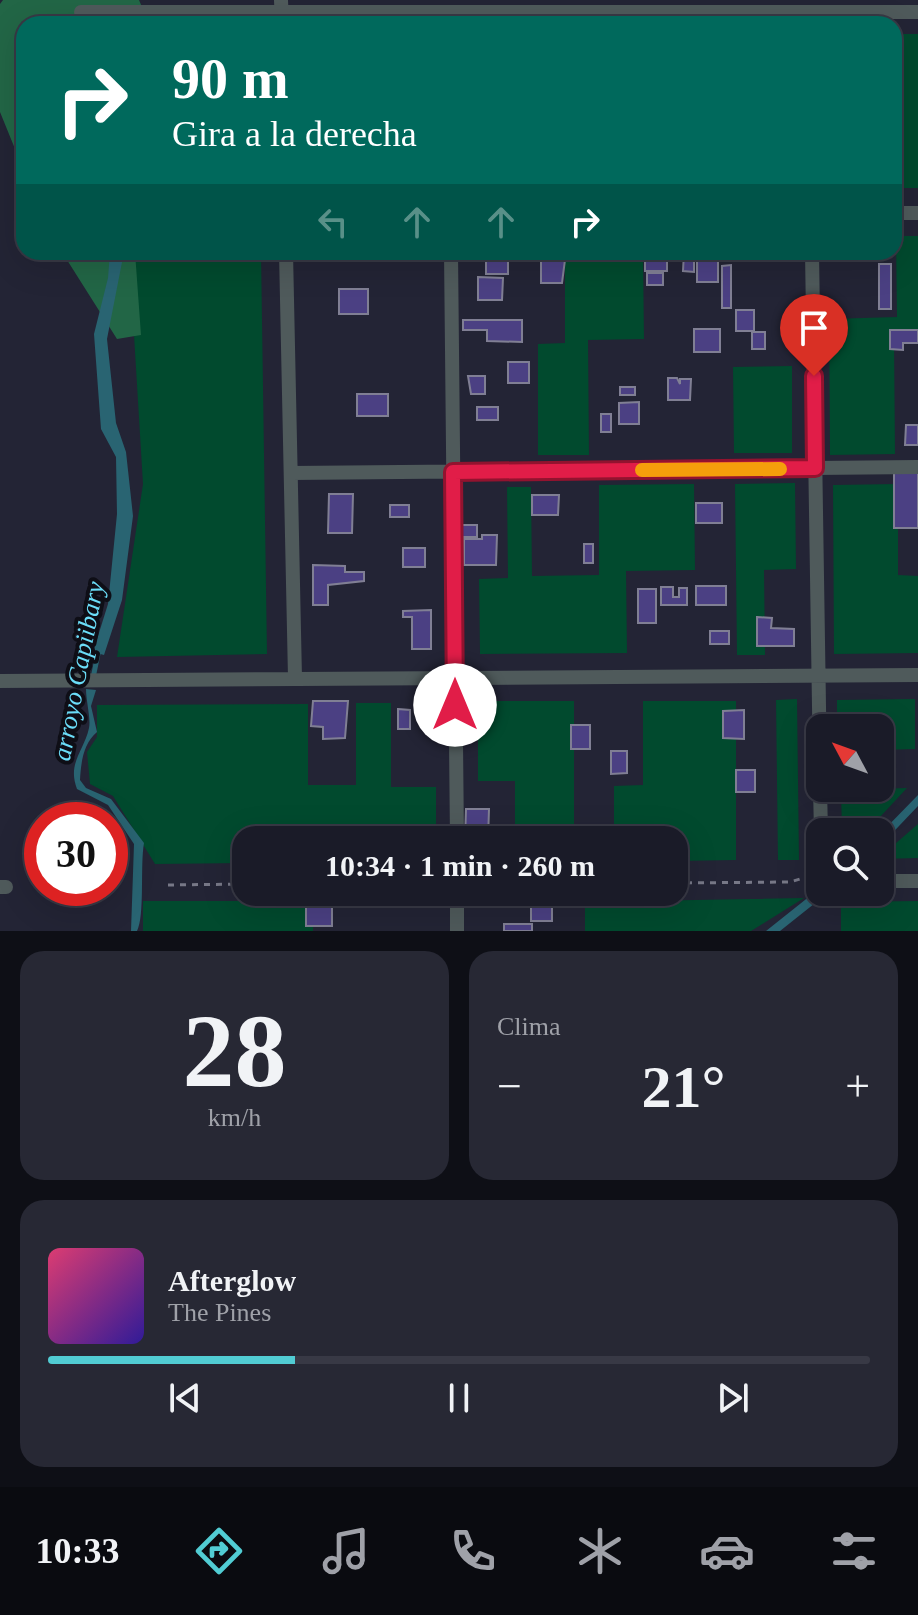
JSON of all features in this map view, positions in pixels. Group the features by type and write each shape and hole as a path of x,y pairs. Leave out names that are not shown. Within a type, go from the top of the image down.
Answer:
{"street":[{"path":"81,12 281,12 394,16"},
{"path":"845,16 918,12"},
{"path":"286,260 295,678"},
{"path":"451,260 457,826"},
{"path":"812,260 819,714"},
{"path":"291,473 918,467"},
{"path":"0,681 918,675"},
{"path":"894,881 918,881"},
{"path":"457,906 457,931"}],"path":[{"path":"688,883 790,882 806,877"},
{"path":"168,885 232,884"}],"green space":[{"path":"3,0 139,0 146,16 16,16 16,151 0,112 0,4"},
{"path":"902,34 918,34 918,188 902,188"},
{"path":"902,236 918,236 918,338 894,339 895,454 830,455 829,319 897,317 896,260 902,260"},
{"path":"67,260 136,260 141,335 117,339"},
{"path":"129,260 261,260 267,654 117,657 143,484"},
{"path":"565,260 643,260 644,339 588,340 589,455 538,455 538,344 565,343"},
{"path":"792,366 792,453 734,453 733,367"},
{"path":"795,483 796,569 764,570 765,655 737,655 735,484"},
{"path":"694,484 695,570 626,571 627,653 480,654 479,579 508,578 507,487 531,487 532,576 599,575 599,485"},
{"path":"898,484 898,575 918,576 918,653 834,654 833,485"},
{"path":"797,699 799,860 778,860 776,700"},
{"path":"915,699 915,749 894,750 894,714 837,714 837,700"},
{"path":"478,701 574,701 574,826 515,826 515,781 478,781"},
{"path":"643,701 736,701 736,860 688,861 688,826 614,826 614,786 643,785"},
{"path":"356,703 391,703 391,787 436,787 436,826 232,826 232,863 155,864 128,820 128,802 117,802 113,796 90,784 87,752 97,737 97,705 308,704 308,785 356,785"},
{"path":"894,788 907,788 894,802"},
{"path":"841,802 894,802 879,818 842,818"},
{"path":"918,824 918,858 894,859 894,845"},
{"path":"804,898 751,931 585,931 585,906 688,906 688,900"},
{"path":"143,901 232,901 232,906 313,906 313,931 143,931"},
{"path":"894,901 918,901 918,931 841,931 841,906 894,906"}],"water":[{"path":"109,260 122,260 107,339 116,423 126,452 133,516 122,600 104,655 93,652 108,604 117,514 116,457 101,429 94,334"},
{"path":"86,689 96,690 91,706 97,732 86,748 80,780 86,788 113,802 102,802 77,789 74,780 75,764 87,736"},
{"path":"918,795 918,806 894,831 894,820"},
{"path":"128,822 144,843 141,914 137,931 131,931 134,844 128,835"},
{"path":"806,899 806,906 811,906 780,931 766,931"}],"building":[{"path":"486,260 508,260 508,274 486,274"},
{"path":"541,260 565,260 562,283 541,283"},
{"path":"645,260 667,260 667,271 645,271"},
{"path":"684,260 694,260 694,272 683,271"},
{"path":"697,260 718,260 718,282 697,282"},
{"path":"879,264 891,264 891,309 879,309"},
{"path":"731,265 731,308 722,308 722,266"},
{"path":"647,273 663,273 663,285 647,285"},
{"path":"478,277 503,278 502,300 478,300"},
{"path":"339,289 368,289 368,314 339,314"},
{"path":"736,310 754,310 754,331 736,331"},
{"path":"463,320 522,320 522,342 487,341 487,330 463,330"},
{"path":"694,329 720,329 720,352 694,352"},
{"path":"890,330 918,330 918,343 903,343 903,350 890,349"},
{"path":"752,332 765,332 765,349 752,349"},
{"path":"508,362 529,362 529,383 508,383"},
{"path":"468,376 485,376 485,394 471,394"},
{"path":"668,378 677,378 680,384 680,379 691,379 690,400 668,400"},
{"path":"620,387 635,387 635,395 620,395"},
{"path":"357,394 388,394 388,416 357,416"},
{"path":"639,402 639,424 619,424 619,403"},
{"path":"477,407 498,407 498,420 477,420"},
{"path":"601,414 611,414 611,432 601,432"},
{"path":"906,425 918,425 918,445 905,445"},
{"path":"894,473 918,473 918,528 894,528"},
{"path":"329,494 353,494 352,533 328,533"},
{"path":"532,495 559,495 558,515 532,515"},
{"path":"696,503 722,503 722,523 696,523"},
{"path":"390,505 409,505 409,517 390,517"},
{"path":"458,525 477,525 477,537 458,537"},
{"path":"482,535 497,535 496,565 464,565 464,539 482,539"},
{"path":"584,544 593,544 593,563 584,563"},
{"path":"403,548 425,548 425,567 403,567"},
{"path":"313,565 345,566 345,572 364,572 364,581 328,585 328,605 313,605"},
{"path":"696,586 726,586 726,605 696,605"},
{"path":"661,587 673,587 673,597 679,597 679,588 687,588 687,605 661,605"},
{"path":"638,589 656,589 656,623 638,623"},
{"path":"431,610 431,649 412,649 412,617 403,617 403,611"},
{"path":"757,617 772,618 771,628 794,629 794,646 757,646"},
{"path":"710,631 729,631 729,644 710,644"},
{"path":"313,701 348,701 345,738 323,739 323,727 311,726"},
{"path":"398,709 410,710 410,729 398,729"},
{"path":"744,710 744,739 723,738 723,711"},
{"path":"571,725 590,725 590,749 571,749"},
{"path":"611,751 627,751 627,773 611,774"},
{"path":"736,770 755,770 755,792 736,792"},
{"path":"466,809 489,809 488,826 465,826"},
{"path":"306,906 332,906 332,926 306,926"},
{"path":"531,906 552,906 552,921 531,921"},
{"path":"504,924 532,924 532,931 504,931"}],"waterway":[{"name":"arroyo Capiibary","path":"93,678 99,649"}],"slow traffic":[{"path":"642,470 780,469"}],"route":[{"path":"455,705 453,472 815,468 814,376"}]}
